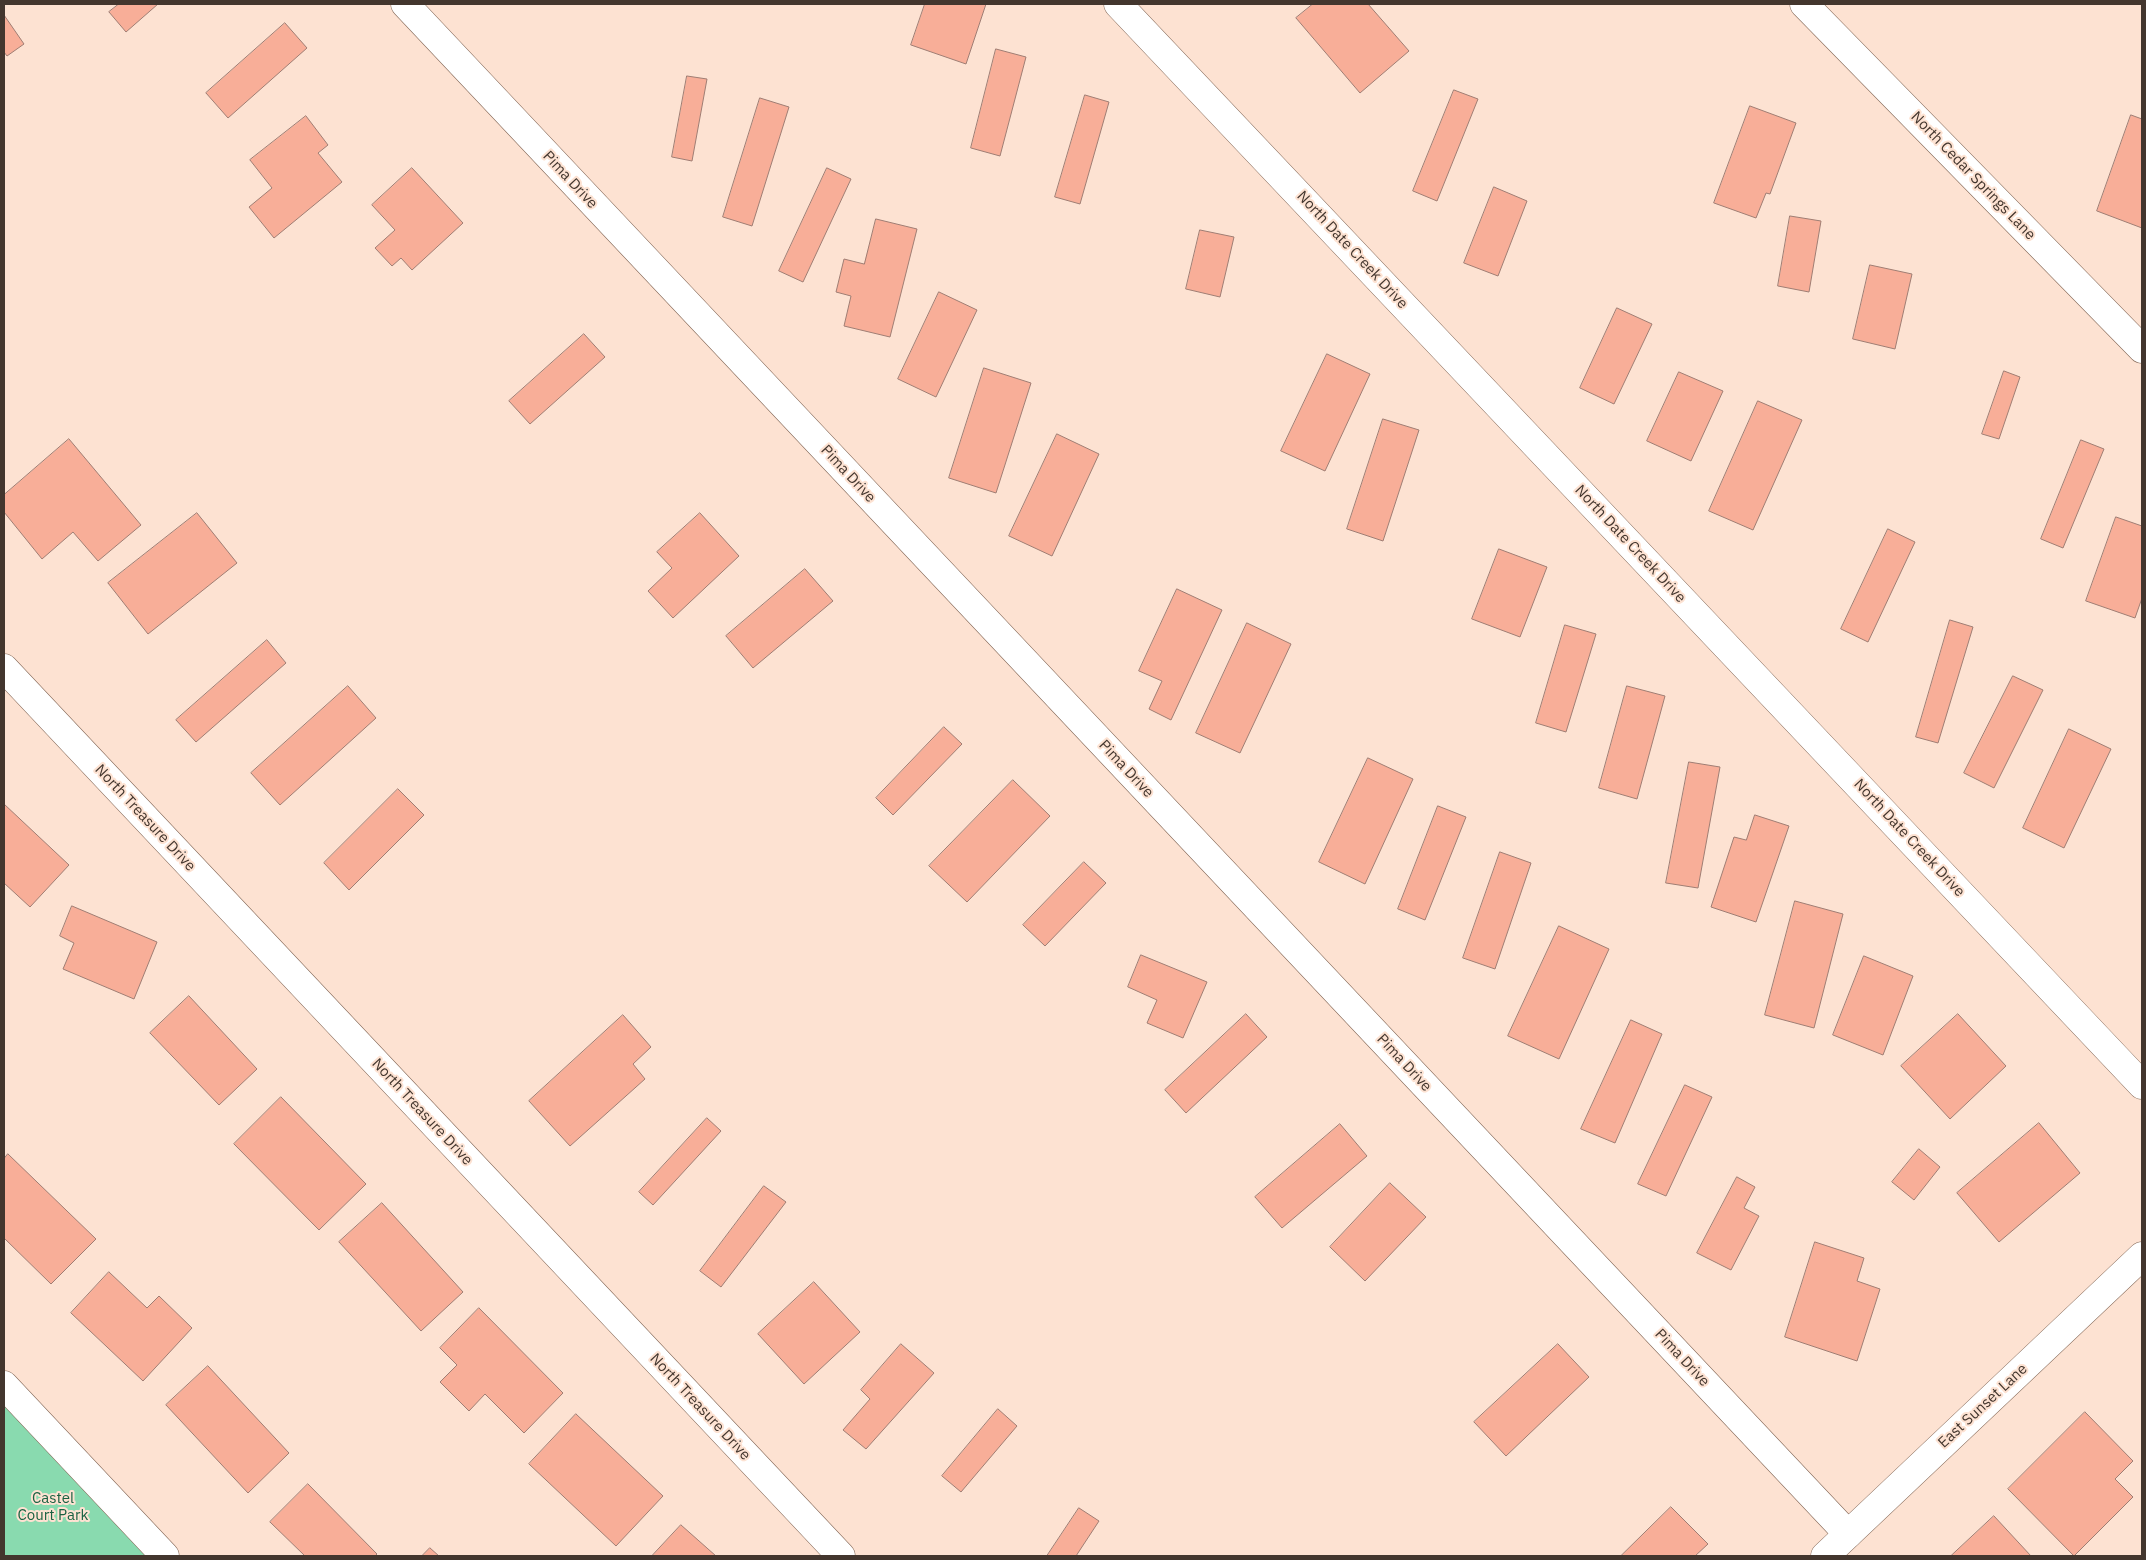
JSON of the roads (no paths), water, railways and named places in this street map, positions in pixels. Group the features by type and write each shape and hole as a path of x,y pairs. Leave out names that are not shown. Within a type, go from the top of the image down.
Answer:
{"street":[{"name":"Pima Drive","path":"404,4 1848,1534"},
{"name":"North Date Creek Drive","path":"1118,4 2142,1085"},
{"name":"North Cedar Springs Lane","path":"1804,4 2142,349"},
{"name":"North Treasure Drive","path":"4,668 841,1556"},
{"name":"East Sunset Lane","path":"1825,1556 2142,1256"},
{"path":"4,1385 165,1556"}],"park label":[{"name":"Castel Court Park","path":"53,1508"}]}
